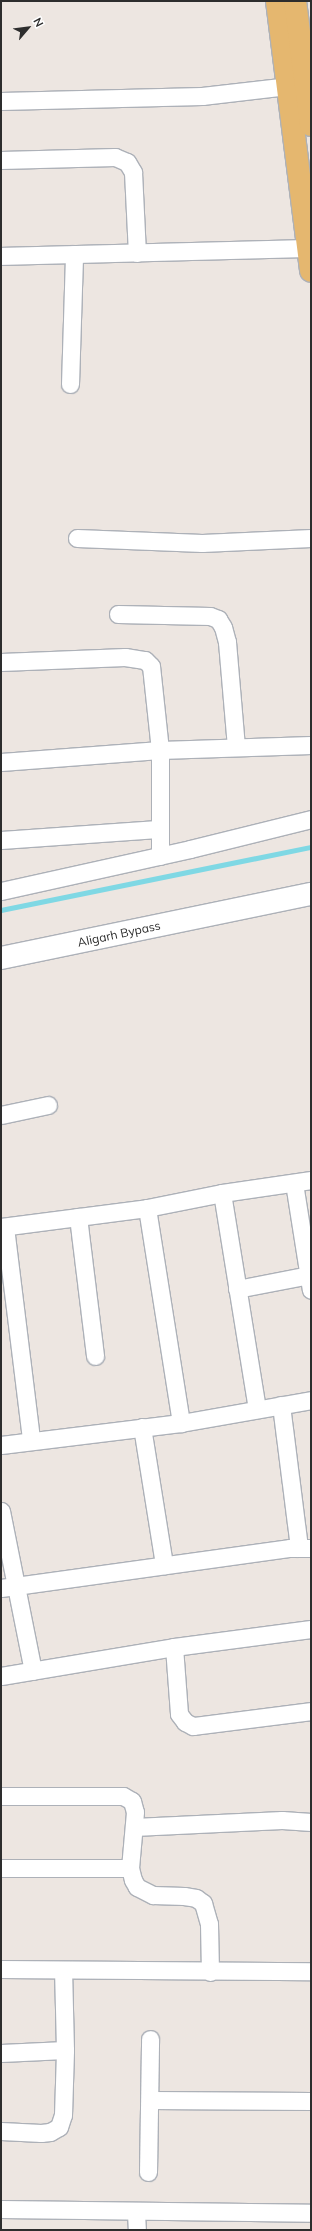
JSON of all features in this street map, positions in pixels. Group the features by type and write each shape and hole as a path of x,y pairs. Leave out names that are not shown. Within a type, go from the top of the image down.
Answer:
{"main road":[{"path":"278,1 311,271"},
{"path":"295,1 311,125"},
{"name":"Aligarh Bypass","path":"1,958 238,910 266,901 311,894"},
{"name":"Aligarh Bypass","path":"238,910 269,913 311,908"}],"street":[{"path":"1,101 202,96 289,86"},
{"path":"1,160 114,157 127,162 133,172 137,253"},
{"path":"1,256 308,248"},
{"path":"70,384 74,254"},
{"path":"77,538 202,543 311,538"},
{"path":"118,614 210,616 218,619 223,627 227,642 236,747"},
{"path":"1,662 125,656 145,660 151,666 154,676 160,750 158,829 160,856"},
{"path":"1,762 160,750 311,745"},
{"path":"1,891 160,856 311,819"},
{"path":"1,840 158,829"},
{"path":"1,1115 48,1105"},
{"path":"31,1440 3,1227 147,1208 222,1193 311,1180"},
{"path":"237,1289 310,1282 294,1183"},
{"path":"222,1193 257,1409"},
{"path":"147,1208 181,1423"},
{"path":"78,1218 95,1356"},
{"path":"1,1445 31,1440 181,1423 311,1400"},
{"path":"9,1587 164,1565 305,1548 281,1405"},
{"path":"142,1427 164,1565"},
{"path":"1,1511 9,1587 32,1671"},
{"path":"1,1676 174,1647 311,1629"},
{"path":"174,1647 180,1714 189,1724 204,1725 311,1711"},
{"path":"1,1796 123,1796 128,1798 134,1806 134,1827 130,1868 133,1880 142,1890 153,1895 196,1898 203,1903 209,1924 210,1972"},
{"path":"134,1827 282,1820 311,1822"},
{"path":"1,1868 130,1868"},
{"path":"1,1968 210,1972 311,1971"},
{"path":"1,2131 41,2133 50,2132 59,2127 63,2115 65,2050 63,1970"},
{"path":"148,2172 150,2039"},
{"path":"1,2052 65,2050"},
{"path":"150,2100 311,2101"},
{"path":"1,2210 136,2213 311,2213"},
{"path":"136,2213 137,2230"}],"waterway":[{"path":"1,910 311,847"}]}
